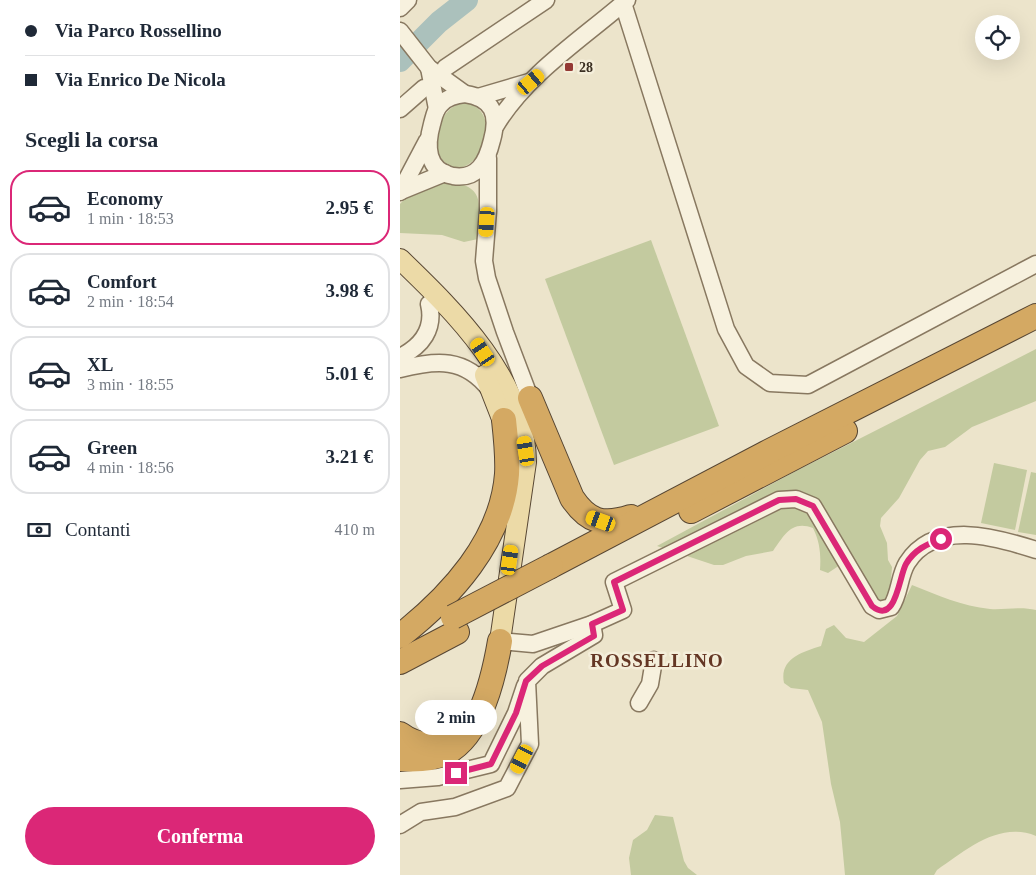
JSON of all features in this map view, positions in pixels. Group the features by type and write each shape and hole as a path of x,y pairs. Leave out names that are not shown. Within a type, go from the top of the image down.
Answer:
{"highway":[{"path":"553,573 670,503 1036,316"},
{"path":"400,644 455,624 553,573 1036,333"},
{"path":"516,409 572,498 587,517 612,522 670,503"},
{"path":"400,636 420,620 456,584 484,545 494,524 507,476 516,409"},
{"path":"400,662 430,646 455,624"},
{"path":"400,759 425,758 444,754 464,736 481,714 496,667 500,641"},
{"path":"400,672 425,657 430,646"},
{"path":"400,734 410,742 436,745 464,736"}],"main road":[{"path":"400,259 434,301 484,372 495,398 516,409"},
{"path":"400,275 434,301 472,335 494,368 516,409 519,502 500,641"}],"street":[{"path":"400,8 408,0"},
{"path":"437,68 546,0"},
{"path":"516,409 484,261 488,211 488,158 496,125 531,82 625,1 726,329 746,366 770,383 808,384 1036,264"},
{"path":"400,31 437,68 493,111 496,125"},
{"path":"400,192 427,141 437,109 437,68"},
{"path":"437,109 446,99 531,82"},
{"path":"400,109 424,88"},
{"path":"427,141 431,160 452,175 477,188 488,211"},
{"path":"400,192 452,175 479,170 488,158"},
{"path":"400,356 418,346 424,340 430,326 434,301"},
{"path":"400,369 427,362 457,365 483,381 495,398"},
{"path":"500,641 533,644 592,624 623,610 614,582 779,500 796,499 813,506 872,606 879,610 891,606 906,564 917,550 931,542 951,536 976,534 1009,541 1036,550"},
{"path":"400,780 438,777 491,764 516,713 526,681 542,666 594,636 592,624"},
{"path":"639,703 650,684 654,660"},
{"path":"400,825 421,812 455,807 507,788 530,744 526,681"}],"green space":[{"path":"463,103 475,106 482,113 486,123 486,135 483,146 477,156 469,164 458,168 447,164 440,156 436,136 439,124 445,115 453,107"},
{"path":"438,181 464,185 477,196 480,213 478,239 464,242 442,235 400,233 400,204 410,193"},
{"path":"651,240 719,426 614,465 545,279"},
{"path":"1036,349 1036,401 972,427 945,447 928,451 920,460 899,498 881,518 880,526 887,543 888,560 892,567 890,593 884,600 876,602 857,562 849,559 828,573 820,570 819,543 813,528 805,526 799,526 789,531 773,551 746,556 723,565 714,565 657,546 796,471"},
{"path":"994,463 1027,470 1015,530 981,523"},
{"path":"1031,472 1036,473 1036,535 1018,532"},
{"path":"912,585 950,600 980,608 1024,608 1036,610 1036,836 1022,832 996,835 971,846 937,870 934,875 845,875 840,822 831,784 822,722 808,690 791,688 784,683 783,675 788,662 800,654 821,646 826,629 834,625 846,638 864,642 897,616"},
{"path":"655,815 673,817 684,861 688,868 697,875 631,875 629,858 633,840 647,830"}],"waterway":[{"path":"400,61 439,22 467,0"}],"place":[{"name":"28","path":"569,67"}],"district":[{"name":"ROSSELLINO","path":"657,660"}],"route":[{"path":"456,773 491,764 516,713 526,681 542,666 594,636 592,624 623,610 614,582 779,500 796,499 813,506 872,606 879,610 888,609 894,603 906,564 917,550 941,539"}]}
